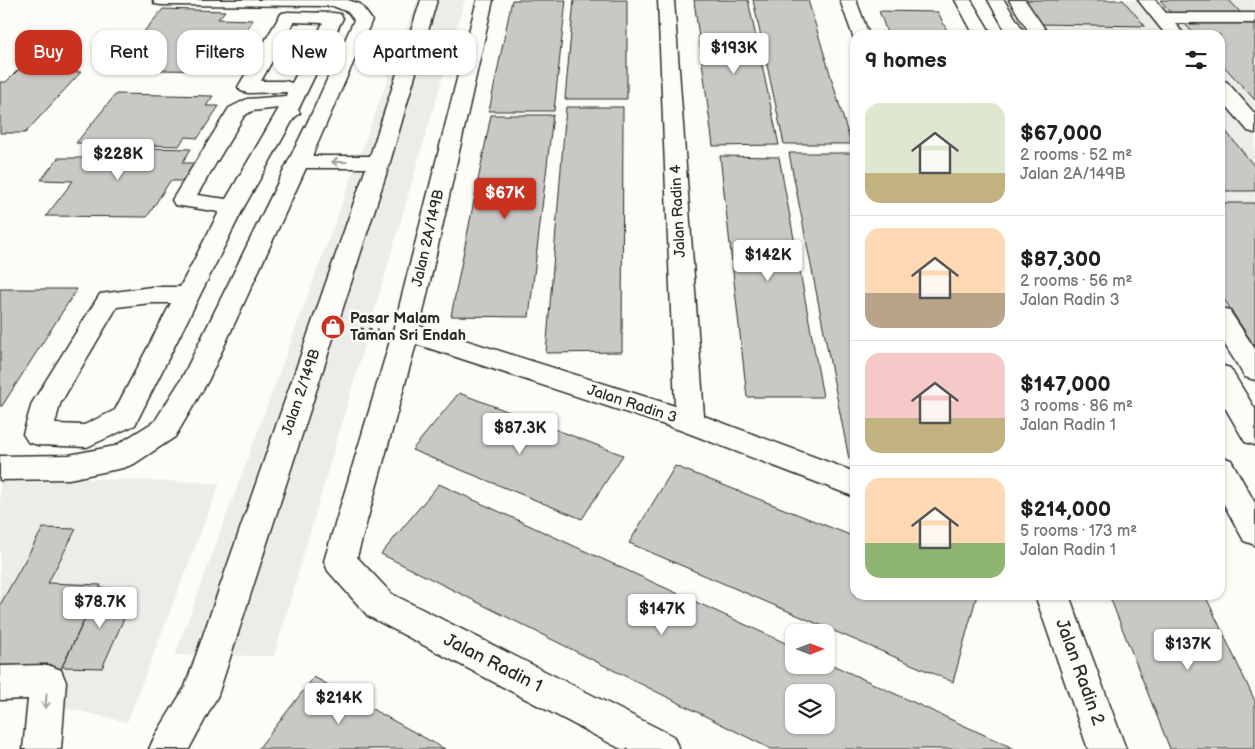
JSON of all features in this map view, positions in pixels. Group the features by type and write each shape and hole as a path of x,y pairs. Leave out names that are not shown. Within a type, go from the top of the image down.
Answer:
{"street":[{"path":"0,468 68,467 123,456 165,429 194,381 322,113 363,20 354,8 335,1 161,0"},
{"name":"Jalan 2/149B","path":"168,749 200,695 379,162 429,0"},
{"name":"Jalan 2A/149B","path":"340,560 393,330 485,0"},
{"name":"Jalan Radin 4","path":"666,0 690,422"},
{"path":"848,0 858,30"},
{"path":"963,0 980,30"},
{"path":"996,0 1014,30"},
{"path":"1017,0 1037,30"},
{"path":"1146,0 1172,30"},
{"path":"1238,0 1255,18"},
{"path":"188,295 152,295 109,300 46,403 38,434 87,436 124,417 188,295 233,207 294,100 334,18 288,17 248,87 294,100 322,113"},
{"path":"1161,18 1255,18"},
{"path":"1225,92 1255,126"},
{"path":"233,207 183,200 236,112 247,105 294,100"},
{"path":"299,162 379,162"},
{"path":"1225,324 1255,370"},
{"name":"Jalan Radin 3","path":"393,330 690,422 850,483"},
{"path":"1225,383 1255,434"},
{"path":"1225,477 1255,532"},
{"name":"Jalan Radin 1","path":"340,560 380,605 660,749"},
{"name":"Jalan Radin 2","path":"1054,600 1107,749"},
{"path":"0,683 48,682 42,749"}],"path":[{"path":"346,329 393,330"}],"shaded area":[{"name":"Pasar Malam Taman Sri Endah","path":"417,0 465,0 456,30 406,30"},
{"path":"1017,0 1255,0 1255,382 1225,334 1225,30 1036,30"},
{"name":"Pasar Malam Taman Sri Endah","path":"389,75 443,75 274,656 175,655"},
{"path":"0,476 220,483 127,722 0,693"}],"building":[{"path":"512,0 566,0 554,111 489,111"},
{"path":"574,0 627,0 627,99 565,99"},
{"path":"694,0 748,0 779,145 713,146"},
{"path":"753,0 808,0 850,141 850,144 784,144"},
{"path":"1026,0 1123,0 1145,26 1041,24"},
{"path":"1160,0 1229,0 1243,15 1173,15"},
{"path":"163,9 225,11 218,19 253,20 246,30 177,30 177,70 167,70 167,30 145,30"},
{"path":"879,11 938,12 947,30 886,30"},
{"path":"1181,20 1252,20 1255,23 1255,100 1225,67 1225,30 1190,30"},
{"path":"15,73 15,75 78,75 25,133 0,133 0,82 6,82"},
{"path":"116,94 213,96 206,106 219,106 198,138 185,137 179,146 76,143"},
{"path":"566,107 623,107 622,352 546,353"},
{"path":"491,115 553,115 529,317 451,316"},
{"path":"1225,130 1255,167 1255,191 1225,191"},
{"path":"98,147 191,149 182,163 200,163 189,181 170,181 147,217 46,216 73,181 41,180 58,158 89,158"},
{"path":"789,153 850,153 849,459"},
{"path":"720,156 779,157 823,397 747,397"},
{"path":"1225,203 1255,203 1255,347 1225,301"},
{"path":"0,289 77,289 2,406 0,406"},
{"path":"459,393 623,455 582,519 412,450"},
{"path":"675,466 850,535 850,600 976,600 953,682 835,631 835,624 818,624 629,543"},
{"path":"439,484 785,643 785,674 835,674 835,666 1015,749 771,749 381,554"},
{"path":"43,528 76,529 48,583 101,585 57,677 0,675 0,605"},
{"path":"100,588 137,589 102,668 62,667"},
{"path":"1111,600 1207,600 1255,701 1255,749 1170,749"},
{"path":"314,677 445,749 258,749"}],"place":[{"name":"Pasar Malam Taman Sri Endah","path":"333,327"}]}
